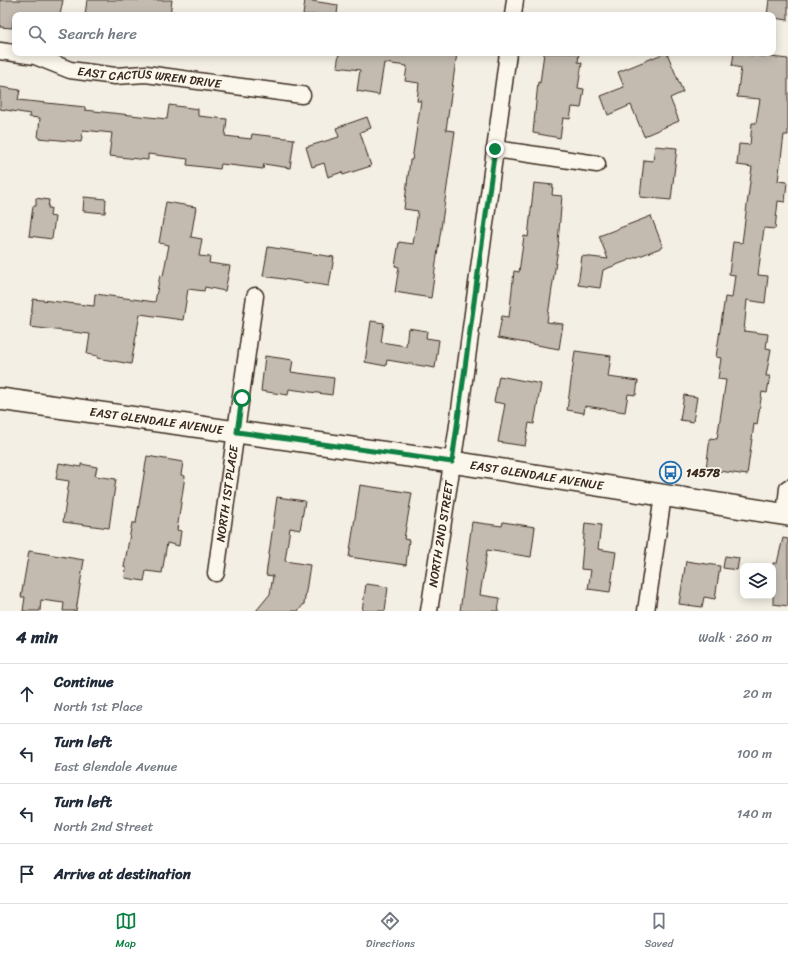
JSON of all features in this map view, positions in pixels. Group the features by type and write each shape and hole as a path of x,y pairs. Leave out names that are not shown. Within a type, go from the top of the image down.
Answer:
{"main road":[{"name":"EAST GLENDALE AVENUE","path":"0,399 452,462 787,515"}],"street":[{"path":"513,12 515,0"},
{"name":"EAST CACTUS WREN DRIVE","path":"0,51 12,53"},
{"name":"EAST CACTUS WREN DRIVE","path":"35,56 70,70 115,76 146,74 302,95"},
{"name":"NORTH 2ND STREET","path":"429,611 452,462 508,56"},
{"path":"495,149 597,164"},
{"name":"NORTH 1ST PLACE","path":"216,573 256,296"},
{"path":"787,515 788,488"},
{"path":"646,611 664,496"}],"building":[{"path":"0,0 63,0 61,12 12,12 12,28 0,27"},
{"path":"87,0 172,0 170,12 85,12"},
{"path":"305,0 338,5 337,12 303,12"},
{"path":"769,0 788,0 788,20 776,18 776,12 767,12"},
{"path":"339,56 457,56 446,130 455,131 431,298 395,292 399,267 395,266 399,242 413,244 418,211 404,209 410,160 412,160 421,101 417,101 419,83 405,81 407,66 384,63 379,95 357,91 360,70 337,67"},
{"path":"544,56 579,56 578,62 582,63 578,88 584,89 581,108 572,107 570,119 563,118 560,138 533,133 538,82 540,83"},
{"path":"658,56 668,56 683,92 670,98 679,121 644,136 631,105 608,115 601,96 624,87 618,72"},
{"path":"734,56 761,56 788,59 788,135 784,135 778,181 787,182 785,202 778,201 775,229 764,228 758,275 768,276 765,303 747,300 744,331 768,334 766,348 771,349 766,376 770,376 767,393 762,392 757,425 754,424 747,475 706,469 710,438 717,439 726,380 718,379 721,358 716,357 725,297 732,298 735,275 729,274 733,242 742,243 752,167 737,165 739,144 750,145 752,123 756,123 760,99 737,97 741,68 732,66"},
{"path":"0,87 20,90 18,100 85,107 85,110 167,119 169,105 198,109 198,116 227,119 225,136 251,139 252,134 294,139 290,168 264,164 263,169 221,164 220,169 187,165 188,159 148,154 148,160 109,156 112,133 83,130 81,142 38,138 40,118 29,117 30,114 0,109"},
{"path":"367,117 371,128 360,132 371,166 343,175 342,172 328,177 324,163 312,167 306,147 339,137 336,128"},
{"path":"655,146 677,148 671,200 640,197 644,160 653,161"},
{"path":"534,183 553,185 552,195 562,196 559,242 547,322 563,324 559,349 498,338 502,316 509,317 514,271 519,272 524,236 528,237"},
{"path":"84,197 106,199 105,213 83,211"},
{"path":"36,198 49,200 48,208 51,208 50,216 55,217 52,239 29,236 33,206 36,206"},
{"path":"166,202 196,207 191,237 202,239 199,256 210,257 209,263 230,266 225,291 205,287 204,291 188,289 183,320 140,314 131,364 97,358 98,356 87,354 90,334 30,327 33,299 94,306 95,294 155,302 160,275 163,276 169,245 159,243"},
{"path":"651,216 663,247 603,270 600,288 578,285 582,256 608,259 599,236"},
{"path":"268,247 334,257 329,286 263,276"},
{"path":"371,321 384,323 381,342 406,346 408,328 427,331 426,338 439,340 435,368 387,360 386,366 365,362"},
{"path":"575,351 611,356 608,377 638,381 636,395 628,394 625,412 585,406 584,413 567,410"},
{"path":"265,356 293,360 291,372 334,378 332,395 289,389 288,395 261,391"},
{"path":"499,376 541,384 534,424 529,423 525,446 498,442 505,404 494,402"},
{"path":"684,395 697,397 693,422 680,420"},
{"path":"147,456 183,462 181,475 185,476 177,530 181,531 179,546 167,543 162,573 146,571 144,581 125,578 126,568 124,567 132,523 136,523"},
{"path":"59,463 81,467 81,464 97,467 95,476 116,479 109,528 63,522 69,481 56,479"},
{"path":"360,485 412,493 404,539 409,540 406,565 349,557"},
{"path":"277,497 305,501 300,530 290,528 285,561 310,565 304,604 298,611 256,611 270,594 273,576 266,575"},
{"path":"472,522 502,526 503,522 535,527 531,557 487,550 480,595 500,598 498,611 460,611"},
{"path":"585,523 601,525 598,549 616,552 610,592 588,589 591,570 581,569"},
{"path":"783,538 788,539 788,606 773,604 773,599 776,599 777,563"},
{"path":"29,551 84,560 76,611 63,611 64,603 41,600 40,611 23,611 25,597 21,597"},
{"path":"725,556 739,558 737,570 723,568"},
{"path":"686,561 720,566 715,599 704,597 702,607 679,604"},
{"path":"366,584 388,587 385,611 362,611"}],"place":[{"name":"14578","path":"670,473"}],"route":[{"path":"242,398 237,432 452,462 495,149"}]}
